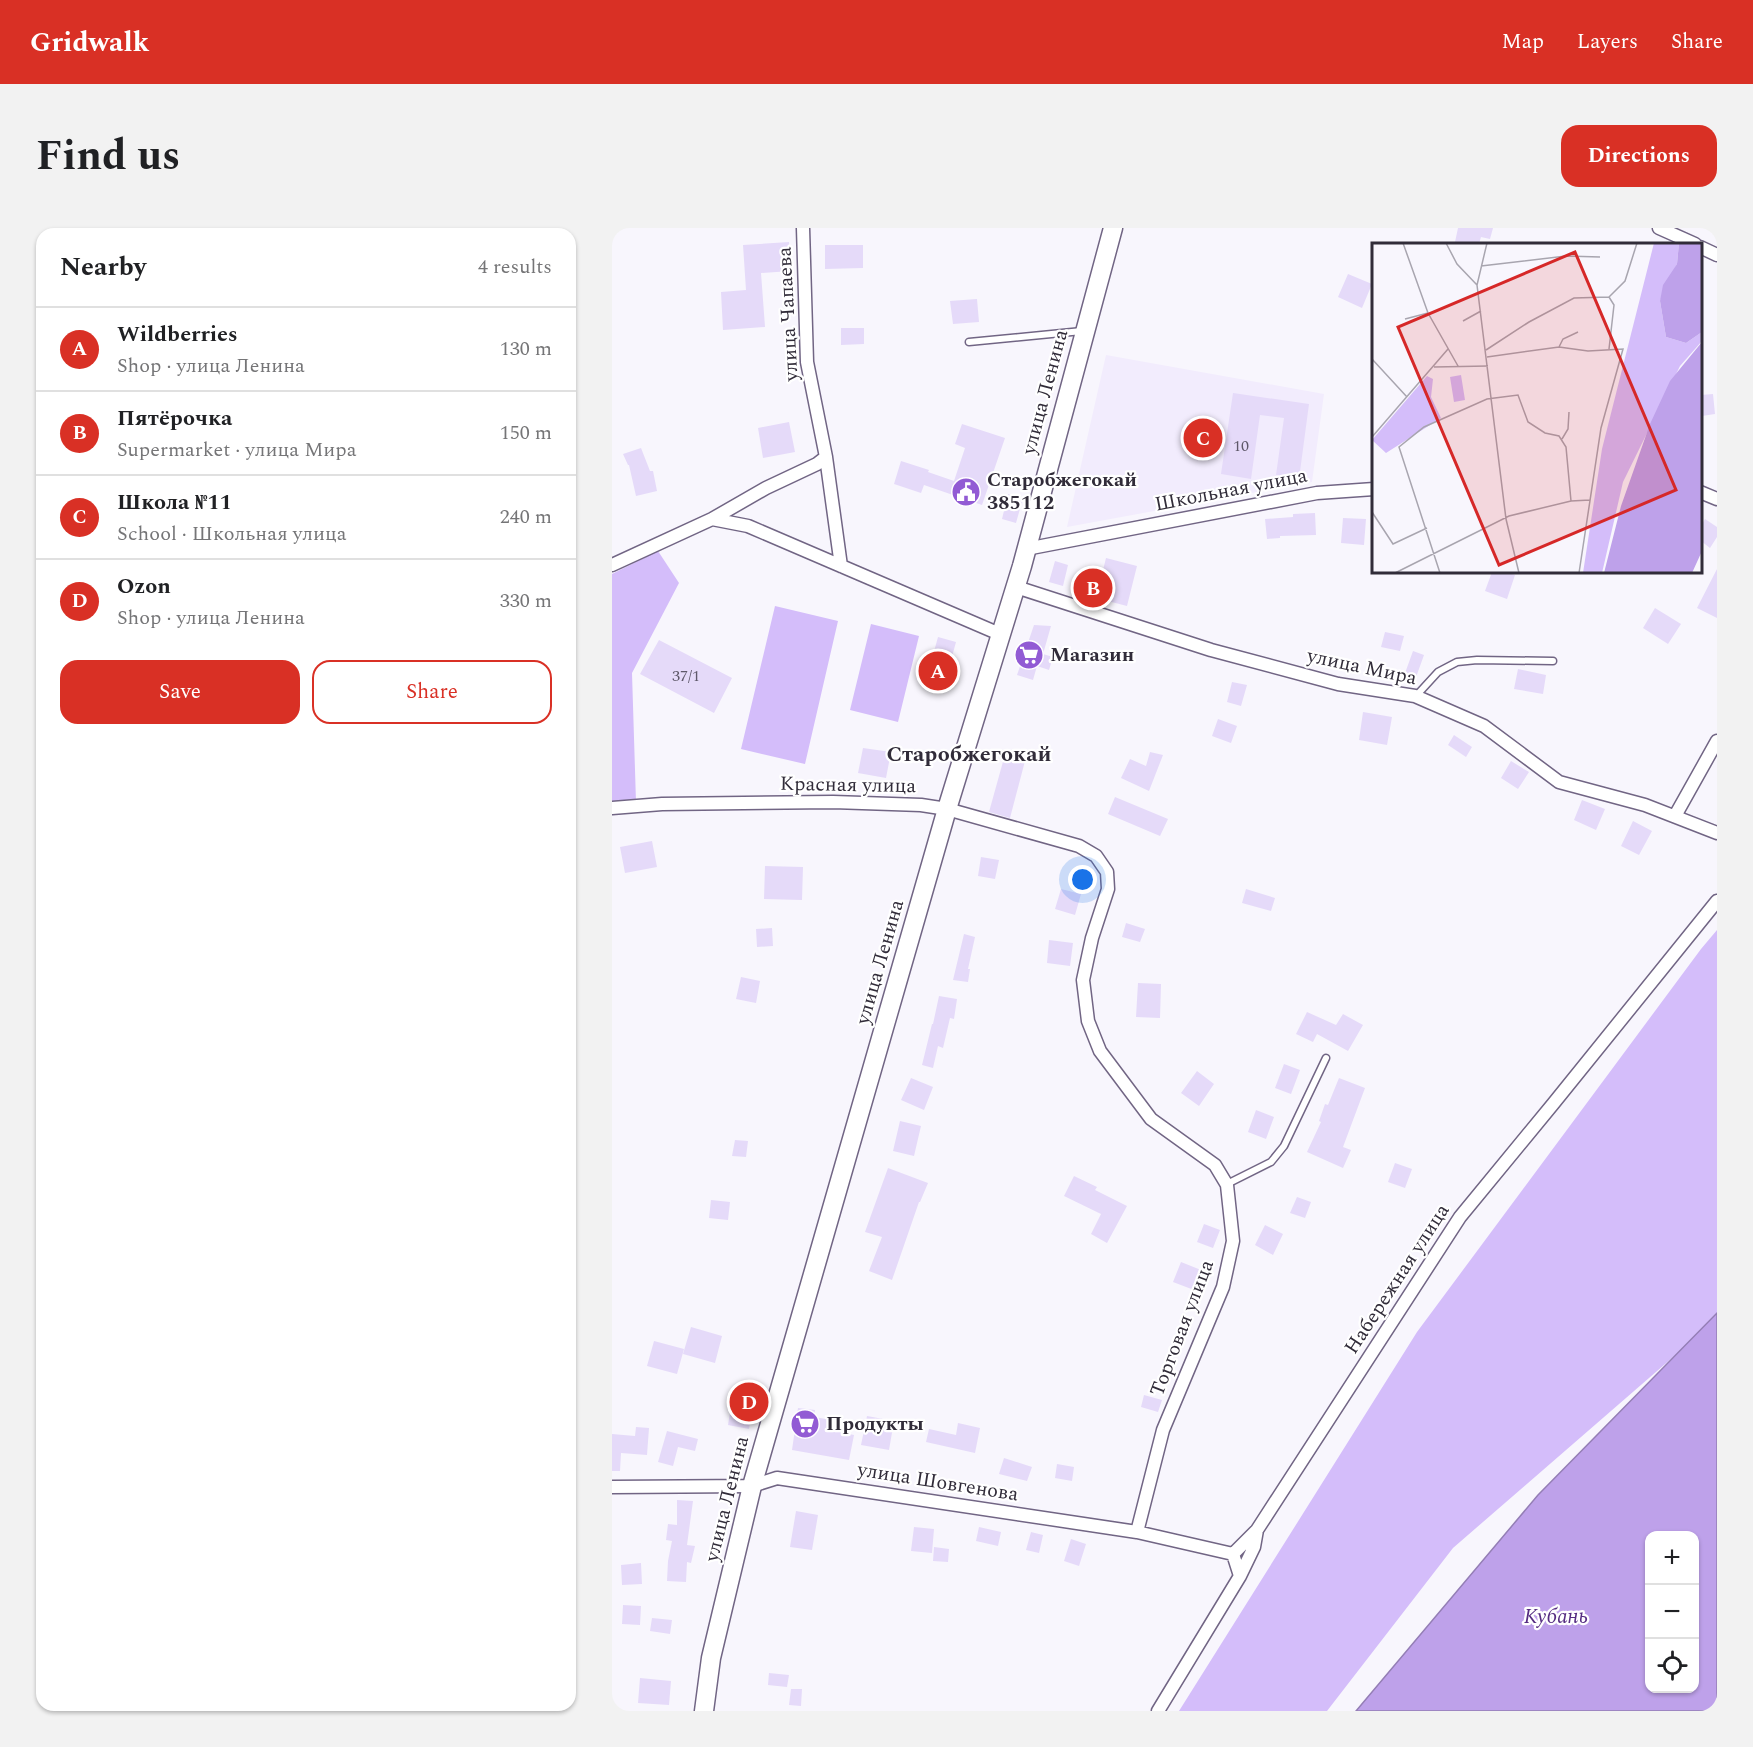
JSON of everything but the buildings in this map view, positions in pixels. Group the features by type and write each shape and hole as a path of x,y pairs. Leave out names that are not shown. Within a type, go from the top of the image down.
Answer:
{"street":[{"name":"улица Чапаева","path":"803,228 807,362 822,432 841,566"},
{"name":"улица Ленина","path":"704,1711 711,1658 752,1486 947,808 1016,587 1113,228"},
{"path":"1659,228 1693,243"},
{"path":"1702,248 1717,255"},
{"path":"612,565 712,519 766,488 826,458"},
{"name":"Школьная улица","path":"1026,549 1317,493 1372,489"},
{"path":"1702,492 1717,499"},
{"path":"712,519 747,526 1002,635"},
{"name":"улица Мира","path":"1016,587 1211,650 1338,684 1416,696 1484,726 1559,782 1645,805 1717,833"},
{"path":"1675,816 1717,741"},
{"name":"Красная улица","path":"612,808 662,804 833,802 921,805 947,808 1079,846"},
{"name":"Торговая улица","path":"1079,846 1096,856 1107,872 1108,889 1092,938 1083,980 1088,1021 1100,1051 1151,1119 1215,1165 1227,1185 1233,1241 1222,1287 1163,1430 1137,1532"},
{"name":"Набережная улица","path":"1158,1711 1240,1575 1254,1547 1257,1530 1460,1217 1717,901"},
{"name":"улица Шовгенова","path":"612,1487 752,1486 777,1478 1137,1532 1233,1554"},
{"path":"1240,1575 1233,1554 1257,1530"}],"lane":[{"path":"969,342 1085,330"},
{"path":"1416,696 1438,672 1457,662 1553,661"},
{"path":"1227,1185 1271,1162 1284,1146 1326,1058"}],"shaded area":[{"path":"1106,355 1324,394 1312,482 1067,527"},
{"path":"658,551 679,583 632,673 636,802 612,803 612,574"},
{"path":"775,606 838,621 805,764 741,749"},
{"path":"871,624 919,636 898,722 850,710"},
{"path":"1717,930 1717,1319 1453,1548 1327,1711 1179,1711 1417,1332"}],"water":[{"name":"Кубань","path":"1717,1313 1717,1711 1356,1711 1538,1495"}],"place":[{"name":"Школа №11","path":"1203,438"},
{"name":"Старобжегокай 385112","path":"966,492"},
{"name":"Пятёрочка","path":"1093,588"},
{"name":"Магазин","path":"1029,655"},
{"name":"Wildberries","path":"938,671"},
{"name":"Ozon","path":"749,1402"},
{"name":"Продукты","path":"805,1424"}],"district":[{"name":"Старобжегокай","path":"969,754"}]}
